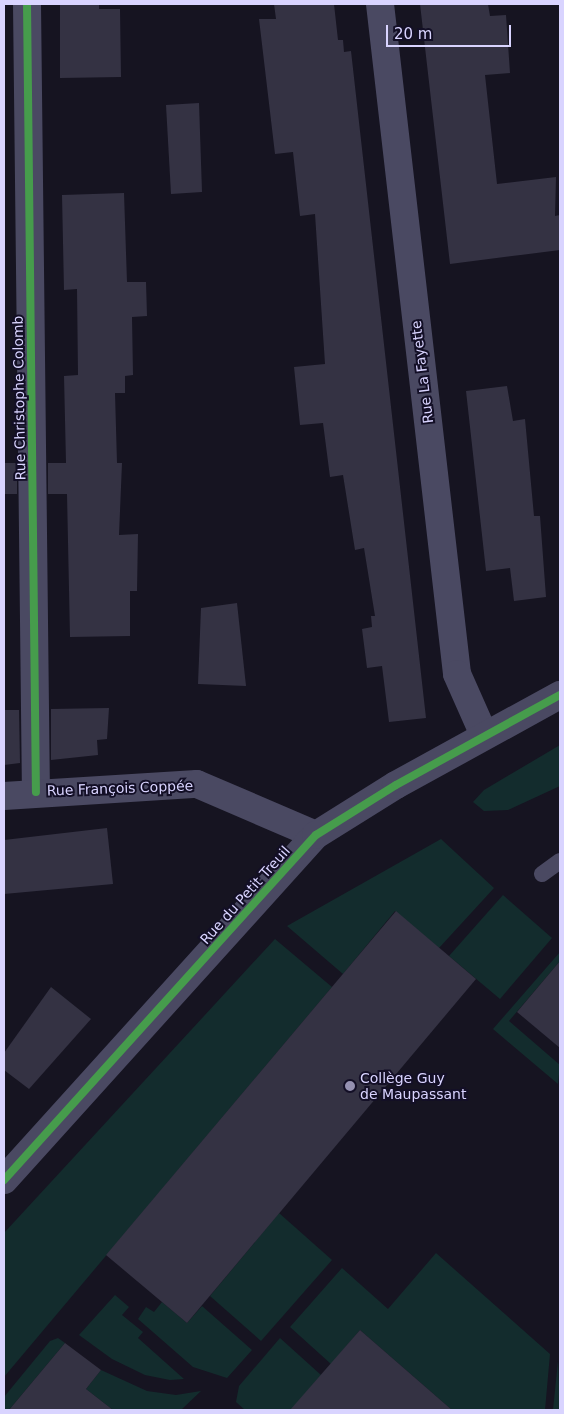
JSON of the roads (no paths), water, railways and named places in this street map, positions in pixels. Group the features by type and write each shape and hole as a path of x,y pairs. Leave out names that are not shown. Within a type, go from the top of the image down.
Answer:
{"street":[{"name":"Rue Christophe Colomb","path":"28,4 36,792"},
{"name":"Rue La Fayette","path":"380,4 457,674 484,735"},
{"name":"Rue du Petit Treuil","path":"4,1180 316,835 484,735 560,695"},
{"name":"Rue François Coppée","path":"4,796 36,792 197,784 316,835"}],"lane":[{"path":"542,874 560,861"}],"place":[{"name":"Collège Guy de Maupassant","path":"350,1086"}]}
